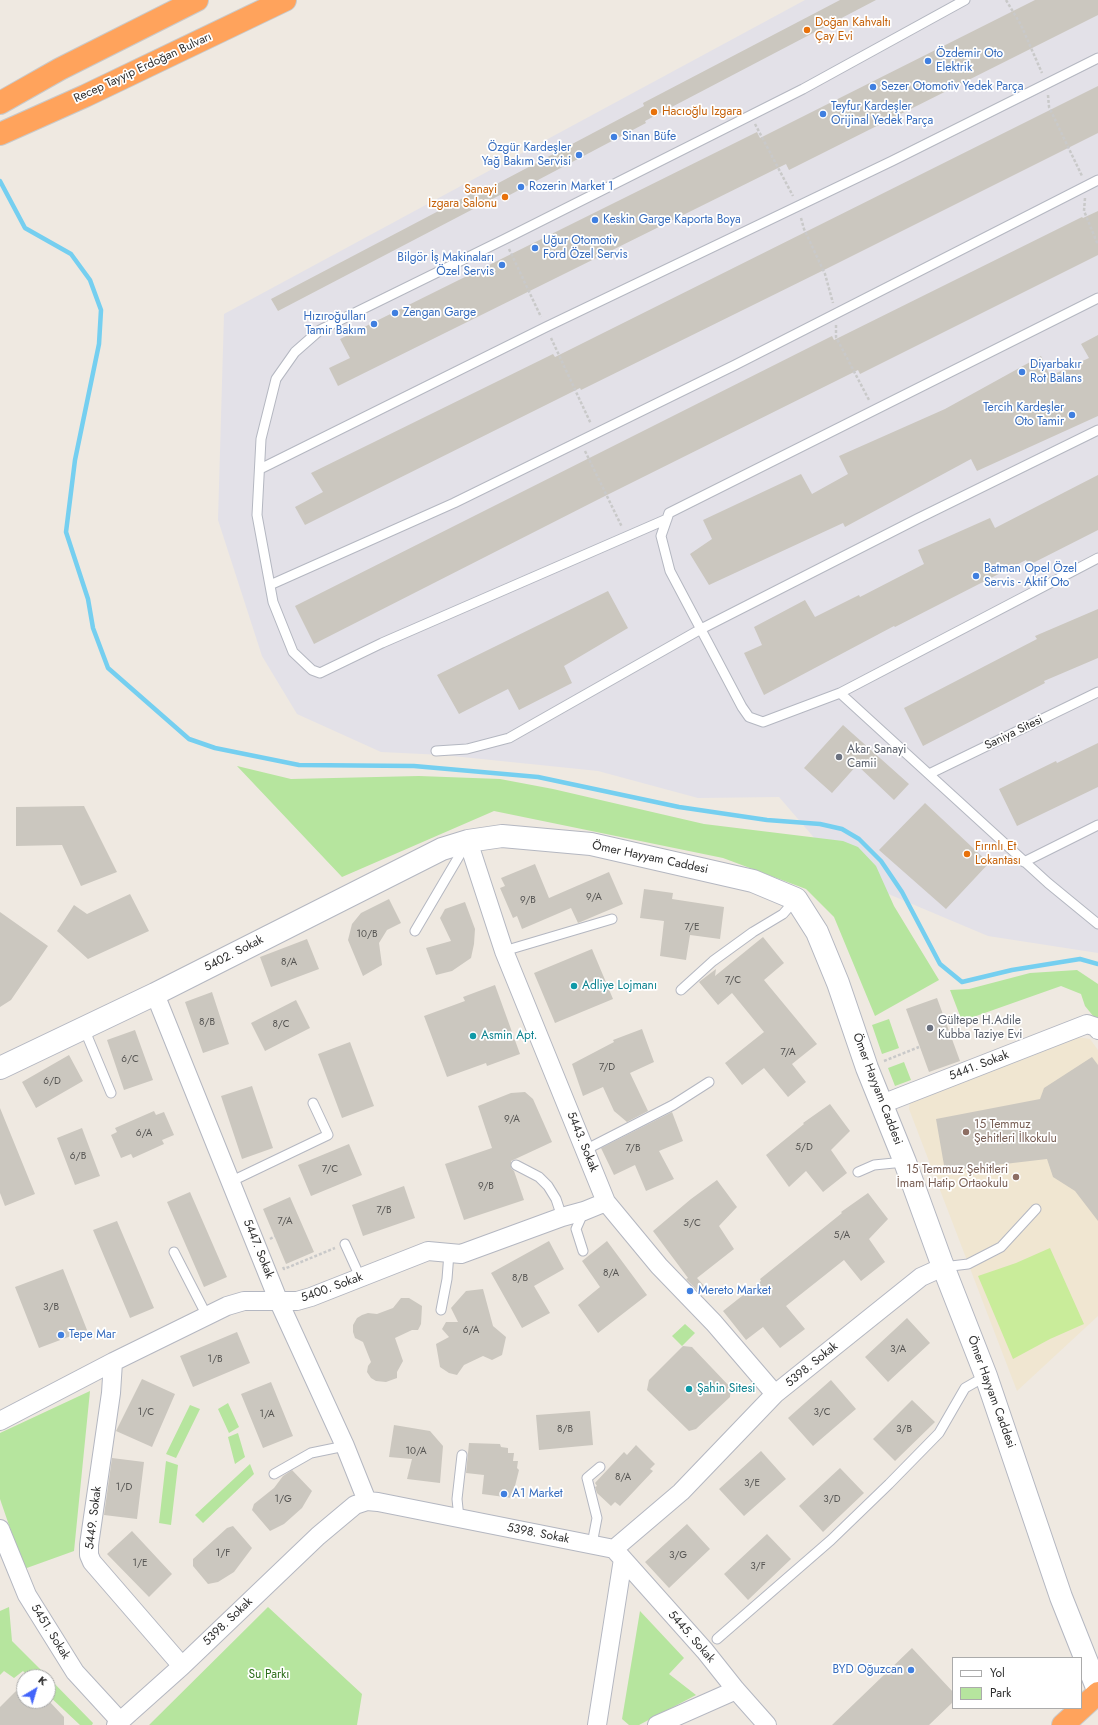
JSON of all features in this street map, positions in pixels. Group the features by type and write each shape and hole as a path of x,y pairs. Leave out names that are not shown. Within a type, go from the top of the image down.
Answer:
{"highway":[{"path":"0,103 60,69 197,0"},
{"name":"Recep Tayyip Erdoğan Bulvarı","path":"0,134 86,96 285,0"},
{"path":"1082,1708 1098,1693"},
{"path":"1063,1725 1080,1709"}],"street":[{"name":"Ömer Hayyam Caddesi","path":"468,841 502,836 591,844 753,881 796,899 817,932 838,983 867,1068 906,1162 943,1267 986,1376 1061,1597 1098,1690"},
{"name":"5443. Sokak","path":"468,841 504,951 606,1202 659,1266 714,1323 776,1394"},
{"name":"5402. Sokak","path":"0,1068 155,994 442,849 468,841"},
{"name":"5447. Sokak","path":"155,994 232,1181 279,1302 345,1446 368,1501"},
{"name":"5441. Sokak","path":"882,1104 1087,1024 1096,1027 1098,1030"},
{"name":"5400. Sokak","path":"0,1421 113,1362 227,1306 244,1301 297,1301 312,1297 428,1251 461,1254 606,1202"},
{"name":"5398. Sokak","path":"118,1723 182,1666 318,1536 355,1505 368,1501 417,1509 592,1544 619,1554 776,1394 921,1277 943,1267"},
{"name":"5449. Sokak","path":"113,1362 111,1393 89,1545 89,1555 92,1562 182,1666"},
{"name":"5451. Sokak","path":"0,1529 26,1595 75,1672 118,1723"},
{"name":"5445. Sokak","path":"619,1554 705,1651 736,1690 767,1725"},
{"path":"597,1725 619,1554"},
{"path":"657,1725 736,1690"}],"lane":[{"path":"667,520 382,643 320,673 312,670 293,652 273,602 257,515 261,439 276,379 295,352 320,330 803,89 965,0"},
{"path":"260,469 546,327 798,206 1098,58"},
{"path":"270,585 454,503 581,441 836,314 1098,180"},
{"path":"1098,298 669,513 661,536 670,571 742,707 749,717 763,722 840,693 1098,558"},
{"path":"436,751 467,749 509,738 701,629 917,519 1098,430"},
{"name":"Saniya Sitesi","path":"929,774 1098,692"},
{"path":"840,693 1024,862 1098,924"},
{"path":"1024,862 1098,825"},
{"path":"415,930 468,841"},
{"path":"681,990 714,961 753,932 783,914 796,899"},
{"path":"504,951 612,919"},
{"path":"87,1027 88,1038 111,1093"},
{"path":"585,1150 673,1105 709,1082"},
{"path":"232,1181 328,1135 313,1103"},
{"path":"858,1172 874,1166 906,1162"},
{"path":"516,1165 539,1177 548,1186 556,1199 562,1217"},
{"path":"943,1267 968,1264 1001,1247 1036,1209"},
{"path":"583,1251 576,1229 584,1211"},
{"path":"345,1244 360,1277"},
{"path":"174,1252 207,1316"},
{"path":"441,1310 447,1278 449,1253"},
{"path":"717,1640 831,1540 889,1484 939,1433 965,1388 986,1376"},
{"path":"274,1474 311,1453 345,1446"},
{"path":"459,1518 457,1499 462,1455"},
{"path":"592,1544 597,1518 587,1478 600,1467"}],"path":[{"path":"1006,0 1021,25 1046,84 1050,107 1086,186 1084,211 1098,245"},
{"path":"751,115 798,206 804,229 825,274 836,314 836,337 874,410"},
{"path":"581,441 626,537"},
{"path":"867,1068 919,1047"},
{"path":"273,1244 270,1238 275,1236"},
{"path":"281,1262 284,1269 345,1244"}],"shaded area":[{"path":"805,0 1098,0 1098,953 988,936 848,877 779,797 698,798 598,771 443,755 381,752 297,714 262,656 218,520 224,314"},
{"name":"15 Temmuz Şehitleri İmam Hatip Ortaokulu","path":"1077,1037 1090,1039 1098,1050 1098,1316 1017,1391 909,1109 910,1100"}],"green space":[{"path":"237,766 291,779 419,776 500,779 553,789 704,824 843,841 858,847 876,866 894,906 939,980 875,1016 834,917 806,889 723,858 494,811 342,877"},
{"path":"1077,970 1098,984 1098,1022 1085,1006 1081,994 1061,986 962,1021 950,990 969,989 1030,973"},
{"path":"889,1019 899,1048 882,1054 872,1025"},
{"path":"904,1062 911,1080 895,1086 888,1068"},
{"path":"1050,1248 1084,1324 1050,1339 1013,1359 978,1276 1016,1263"},
{"path":"685,1324 695,1333 682,1346 672,1336"},
{"path":"90,1391 74,1551 24,1569 0,1499 0,1433"},
{"path":"228,1403 239,1427 229,1433 218,1409"},
{"path":"190,1405 200,1409 176,1458 166,1454"},
{"path":"238,1433 245,1457 235,1464 228,1437"},
{"path":"166,1461 178,1465 171,1525 159,1523"},
{"path":"250,1464 254,1474 203,1523 195,1515"},
{"path":"9,1607 12,1641 40,1669 16,1669 16,1676 14,1678 4,1671 0,1675 0,1611"},
{"name":"Su Parkı","path":"268,1607 362,1694 357,1725 149,1725"},
{"path":"640,1611 684,1658 669,1674 696,1695 639,1725 629,1725 622,1719"},
{"path":"56,1685 93,1723 92,1725 80,1725 56,1702"}],"building":[{"path":"840,0 876,0 645,121 646,123 502,199 500,195 278,311 271,299 488,185 489,188 644,106 643,103"},
{"path":"1035,0 1098,0 1098,15 789,170 786,164 338,386 329,368 350,358 340,339 757,132 760,138"},
{"path":"1098,86 1098,133 826,269 581,390 580,388 305,525 295,507 323,492 311,473 553,354 555,357"},
{"path":"1098,211 1098,255 860,374 858,370 601,498 314,644 295,606 832,336 834,340 1082,217 1083,218"},
{"path":"1098,335 1098,416 977,471 971,459 845,527 843,523 709,585 690,554 712,539 703,520 801,474 812,494 848,474 839,456 945,409 1041,356 1050,376 1089,358 1081,344"},
{"path":"1098,475 1098,530 1029,565 1026,560 895,627 894,626 764,695 744,653 762,645 754,627 805,600 815,617 859,595 860,597 924,564 918,550 990,518 995,528"},
{"path":"608,591 628,628 564,666 572,683 519,710 508,689 459,714 437,675"},
{"path":"1098,609 1098,658 1044,681 1045,683 923,746 904,708 1037,639 1035,636"},
{"name":"Akar Sanayi Camii","path":"843,725 909,784 894,800 857,765 832,793 804,768"},
{"path":"1098,743 1098,787 1017,826 999,789 1056,761 1057,763"},
{"path":"925,803 989,863 946,909 879,850"},
{"path":"84,806 117,872 81,886 62,845 16,846 16,807"},
{"path":"535,864 549,898 609,872 623,904 578,923 571,908 522,929 517,916 513,918 500,888 505,886 501,878"},
{"path":"644,889 673,893 672,899 724,907 720,939 690,935 686,960 660,956 664,921 640,918"},
{"path":"130,894 149,931 88,959 57,931 74,905 87,914"},
{"path":"389,899 401,923 387,930 379,943 382,965 363,976 348,940 352,924 361,913"},
{"path":"465,902 475,929 471,958 452,971 436,975 426,948 451,941 440,918 445,909"},
{"path":"0,912 48,946 11,1000 0,1007"},
{"path":"763,937 784,963 764,980 817,1044 792,1064 806,1082 788,1097 764,1068 742,1085 725,1063 764,1032 732,993 718,1005 699,982 716,969 715,976"},
{"path":"307,939 319,969 271,987 260,957"},
{"name":"Adliye Lojmanı","path":"592,949 613,999 555,1023 534,973"},
{"name":"Asmin Apt.","path":"495,985 520,1054 487,1066 486,1063 447,1077 424,1016 465,1001 463,997"},
{"path":"212,992 229,1044 203,1053 185,1002"},
{"name":"Gültepe H.Adile Kubba Taziye Evi","path":"937,998 960,1061 929,1072 906,1009"},
{"path":"296,1000 310,1028 265,1051 251,1023"},
{"path":"642,1029 654,1062 630,1073 648,1111 627,1122 614,1111 603,1087 583,1096 572,1064 614,1042 613,1040"},
{"path":"135,1030 153,1080 124,1090 107,1040"},
{"path":"350,1042 374,1106 342,1118 318,1054"},
{"path":"69,1055 83,1081 36,1108 22,1082"},
{"path":"1092,1057 1098,1065 1098,1221 1075,1191 1053,1177 1047,1159 945,1171 936,1119 1040,1099 1044,1088"},
{"path":"252,1086 273,1148 242,1159 221,1096"},
{"path":"525,1092 533,1099 552,1142 511,1161 511,1168 514,1171 524,1200 464,1220 445,1164 492,1148 478,1106 511,1093"},
{"path":"830,1104 850,1131 831,1150 847,1173 823,1192 806,1171 789,1187 766,1155 804,1124 803,1123"},
{"path":"0,1108 35,1194 5,1206 0,1193"},
{"path":"154,1111 156,1115 164,1112 174,1135 162,1140 164,1144 133,1158 131,1154 121,1158 111,1135 117,1132 115,1128"},
{"path":"672,1112 683,1141 659,1151 674,1179 646,1191 635,1165 614,1175 601,1148"},
{"path":"82,1128 100,1176 75,1185 57,1138"},
{"path":"349,1144 362,1175 311,1196 298,1165"},
{"path":"717,1180 737,1207 719,1226 734,1249 697,1278 706,1288 700,1293 686,1279 688,1278 653,1231 691,1199"},
{"path":"404,1186 415,1218 363,1236 352,1205"},
{"path":"190,1192 227,1277 204,1287 167,1202"},
{"path":"868,1193 888,1219 869,1239 885,1262 861,1281 844,1260 786,1306 805,1329 780,1348 763,1327 746,1340 723,1311 761,1281 760,1279 842,1213 841,1212"},
{"path":"290,1197 314,1252 286,1264 263,1209"},
{"path":"117,1221 154,1308 130,1318 93,1230"},
{"path":"549,1241 564,1269 534,1286 550,1313 522,1328 491,1273"},
{"path":"607,1241 647,1295 598,1333 578,1305 600,1287 582,1261"},
{"path":"63,1269 87,1330 39,1348 15,1287"},
{"path":"483,1289 493,1326 506,1337 502,1355 492,1360 483,1356 464,1365 457,1375 449,1373 440,1367 436,1344 449,1337 442,1329 446,1322 458,1322 451,1308 466,1291"},
{"path":"401,1298 409,1298 422,1306 421,1324 418,1330 412,1330 395,1338 403,1361 397,1372 397,1378 386,1382 376,1381 371,1378 367,1372 368,1366 371,1362 363,1342 355,1338 353,1325 357,1318 362,1315 368,1313 377,1314 393,1308"},
{"path":"907,1318 930,1343 888,1382 865,1357"},
{"path":"237,1332 250,1363 193,1387 180,1356"},
{"name":"Şahin Sitesi","path":"683,1346 692,1347 731,1388 730,1397 696,1429 689,1431 647,1390 649,1380"},
{"path":"142,1379 175,1394 152,1447 116,1431"},
{"path":"831,1380 856,1409 813,1446 788,1418"},
{"path":"271,1382 293,1436 263,1448 241,1394"},
{"path":"912,1400 935,1422 895,1461 873,1439"},
{"path":"590,1411 593,1445 539,1450 536,1415"},
{"path":"394,1425 430,1431 443,1446 440,1483 407,1479 412,1459 389,1457"},
{"path":"469,1443 500,1444 501,1447 508,1448 508,1453 514,1453 513,1461 518,1461 517,1468 519,1470 512,1498 482,1494 484,1475 466,1473"},
{"path":"636,1445 655,1464 650,1469 653,1471 620,1506 615,1502 611,1506 597,1493 595,1487 597,1486 595,1483 624,1452 627,1455"},
{"path":"761,1451 786,1479 744,1516 719,1489"},
{"path":"112,1458 144,1462 137,1519 104,1515"},
{"path":"840,1468 864,1493 823,1532 799,1506"},
{"path":"292,1470 312,1491 302,1508 284,1524 270,1531 252,1510 254,1504 274,1488 283,1476"},
{"path":"687,1524 710,1549 669,1588 645,1562"},
{"path":"233,1526 252,1548 234,1572 218,1582 208,1584 193,1566 193,1559 227,1528"},
{"path":"132,1531 172,1574 149,1597 107,1554"},
{"path":"767,1534 791,1559 748,1600 724,1574"},
{"name":"BYD Oğuzcan","path":"912,1648 952,1691 952,1703 929,1725 832,1725"},
{"path":"16,1691 16,1709 56,1708 64,1717 64,1725 0,1725 0,1707"}],"waterway":[{"path":"0,181 25,228 71,254 90,280 101,310 99,344 75,460 66,532 88,599 93,628 108,668 189,739 215,748 299,765 414,766 538,777 679,807 767,820 820,824 842,829 859,839 881,861 902,892 940,964 962,982 1012,970 1080,959 1098,964"}],"place":[{"name":"Doğan Kahvaltı Çay Evi","path":"807,30"},
{"name":"Özdemir Oto Elektrik","path":"928,61"},
{"name":"Sezer Otomotiv Yedek Parça","path":"873,87"},
{"name":"Hacıoğlu Izgara","path":"654,112"},
{"name":"Teyfur Kardeşler Orijinal Yedek Parça","path":"823,114"},
{"name":"Sinan Büfe","path":"614,137"},
{"name":"Özgür Kardeşler Yağ Bakım Servisi","path":"579,155"},
{"name":"Rozerin Market 1","path":"521,187"},
{"name":"Sanayi Izgara Salonu","path":"505,197"},
{"name":"Keskin Garge Kaporta Boya","path":"595,220"},
{"name":"Uğur Otomotiv Ford Özel Servis","path":"535,248"},
{"name":"Bilgör İş Makinaları Özel Servis","path":"502,265"},
{"name":"Zengan Garge","path":"395,313"},
{"name":"Hızıroğulları Tamir Bakım","path":"374,324"},
{"name":"Diyarbakır Rot Balans","path":"1022,372"},
{"name":"Tercih Kardeşler Oto Tamir","path":"1072,415"},
{"name":"Batman Opel Özel Servis - Aktif Oto","path":"976,576"},
{"name":"Akar Sanayi Camii","path":"839,757"},
{"name":"Fırınlı Et Lokantası","path":"967,854"},
{"name":"Adliye Lojmanı","path":"574,986"},
{"name":"Gültepe H.Adile Kubba Taziye Evi","path":"930,1028"},
{"name":"Asmin Apt.","path":"473,1036"},
{"name":"15 Temmuz Şehitleri İlkokulu","path":"966,1132"},
{"name":"15 Temmuz Şehitleri İmam Hatip Ortaokulu","path":"1016,1177"},
{"name":"Mereto Market","path":"690,1291"},
{"name":"Tepe Mar","path":"61,1335"},
{"name":"Şahin Sitesi","path":"689,1389"},
{"name":"A1 Market","path":"504,1494"},
{"name":"BYD Oğuzcan","path":"911,1670"}]}
